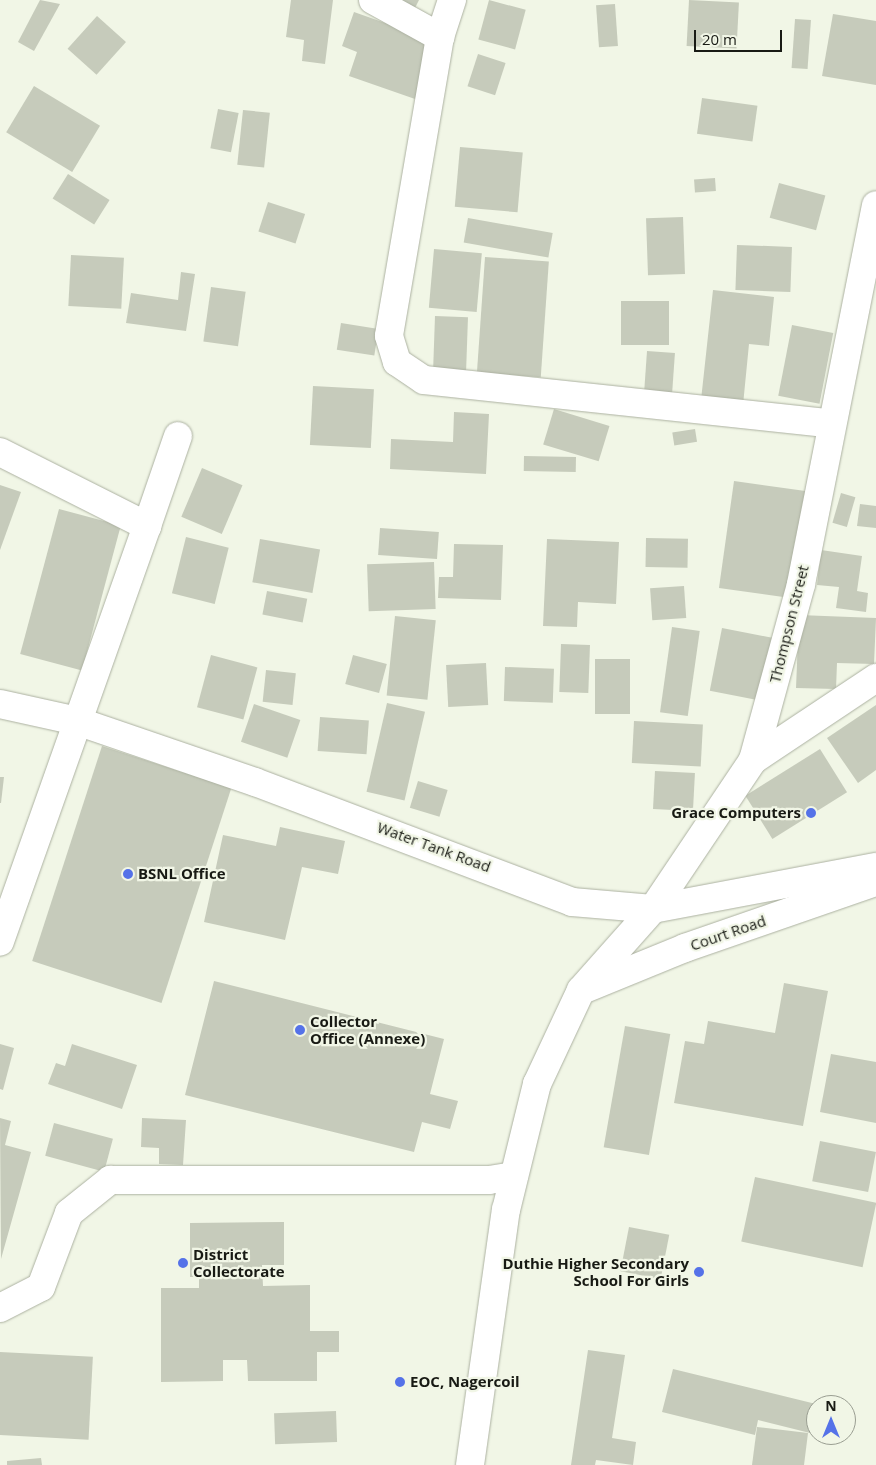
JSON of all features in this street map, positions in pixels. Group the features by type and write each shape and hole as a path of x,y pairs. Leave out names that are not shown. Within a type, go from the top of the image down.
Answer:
{"street":[{"path":"374,0 440,37"},
{"path":"452,0 440,37 389,336 390,348 406,372 424,380 830,423"},
{"name":"Thompson Street","path":"470,1465 514,1176 537,1084 581,990 653,909 753,760 801,584 830,423 876,205"},
{"path":"0,942 178,436"},
{"path":"0,452 147,526"},
{"path":"753,760 876,678"},
{"name":"Water Tank Road","path":"0,704 77,721 489,867 572,902 653,909 876,867"},
{"name":"Court Road","path":"581,990 685,948 876,882"},
{"path":"0,1308 41,1287 69,1213 110,1180 489,1180 514,1176"}],"building":[{"path":"40,0 60,4 34,51 18,42"},
{"path":"291,0 333,0 325,64 302,61 304,40 286,37"},
{"path":"395,0 419,0 414,10"},
{"path":"489,0 526,10 515,49 478,40"},
{"path":"689,0 739,3 737,49 687,46"},
{"path":"615,4 618,46 599,47 596,5"},
{"path":"354,12 436,41 415,99 349,76 357,52 342,46"},
{"path":"833,14 876,21 876,85 822,76"},
{"path":"97,16 126,42 97,75 68,49"},
{"path":"795,19 811,20 808,69 792,68"},
{"path":"478,54 506,63 495,95 467,86"},
{"path":"34,86 100,126 72,172 6,132"},
{"path":"702,98 757,106 752,141 697,134"},
{"path":"218,109 239,113 231,152 210,148"},
{"path":"243,110 270,113 264,168 237,165"},
{"path":"460,147 523,152 518,212 455,207"},
{"path":"68,174 110,200 94,225 53,199"},
{"path":"715,178 716,191 695,192 694,179"},
{"path":"779,183 825,195 816,230 770,218"},
{"path":"268,202 305,214 296,244 258,231"},
{"path":"683,217 685,274 648,275 646,218"},
{"path":"468,218 553,233 548,258 464,243"},
{"path":"737,245 792,247 790,292 735,290"},
{"path":"434,249 482,253 477,312 429,308"},
{"path":"71,255 124,258 121,309 68,306"},
{"path":"485,257 549,261 541,377 477,373"},
{"path":"181,272 195,274 186,331 126,323 131,293 178,300"},
{"path":"211,287 246,292 238,346 203,341"},
{"path":"713,290 774,297 769,346 749,344 743,405 701,400"},
{"path":"621,301 669,301 669,345 621,345"},
{"path":"435,316 468,317 466,374 433,373"},
{"path":"341,323 379,329 374,356 337,350"},
{"path":"792,325 833,333 819,404 778,396"},
{"path":"647,351 675,353 671,404 643,402"},
{"path":"313,386 374,389 371,448 310,445"},
{"path":"554,409 609,426 599,461 543,444"},
{"path":"454,412 489,414 486,474 390,469 391,439 453,442"},
{"path":"695,429 697,442 674,445 672,433"},
{"path":"524,456 576,457 576,472 524,471"},
{"path":"202,468 243,485 222,534 181,517"},
{"path":"734,481 807,491 792,598 719,588"},
{"path":"0,485 21,492 0,550"},
{"path":"841,493 855,497 847,527 832,523"},
{"path":"860,504 876,506 876,528 857,526"},
{"path":"59,509 121,526 82,670 20,654"},
{"path":"380,528 439,532 437,559 378,555"},
{"path":"186,537 229,548 215,604 172,593"},
{"path":"646,538 688,539 687,568 645,567"},
{"path":"260,539 320,550 312,593 252,582"},
{"path":"547,539 619,542 616,604 578,602 577,627 543,626"},
{"path":"454,544 503,545 501,600 438,598 439,577 453,577"},
{"path":"821,550 862,556 857,591 868,593 866,612 836,608 839,587 817,585"},
{"path":"434,562 436,609 369,611 367,564"},
{"path":"684,586 686,618 652,620 650,588"},
{"path":"267,591 307,599 303,622 262,615"},
{"path":"799,615 876,618 874,664 837,663 836,689 796,688"},
{"path":"395,616 436,620 427,700 387,696"},
{"path":"672,627 700,631 688,716 660,712"},
{"path":"722,628 772,638 760,701 710,691"},
{"path":"561,644 590,645 588,693 559,692"},
{"path":"211,655 257,667 243,720 197,707"},
{"path":"353,655 387,664 379,693 345,684"},
{"path":"595,659 630,659 630,714 595,714"},
{"path":"486,663 488,705 448,707 446,665"},
{"path":"505,667 554,669 553,703 504,701"},
{"path":"266,670 296,673 292,705 263,702"},
{"path":"387,703 425,712 405,800 367,792"},
{"path":"254,704 300,720 287,758 241,742"},
{"path":"876,705 876,770 858,783 827,738"},
{"path":"320,717 369,720 367,754 318,751"},
{"path":"634,721 703,725 701,767 632,763"},
{"name":"BSNL Office","path":"102,746 231,788 162,1003 32,961"},
{"path":"820,749 847,792 772,839 745,796"},
{"path":"655,771 695,773 693,811 653,809"},
{"path":"0,777 4,777 1,803 0,803"},
{"path":"418,781 448,790 439,817 410,808"},
{"path":"280,827 345,841 338,874 302,867 285,940 204,922 223,835 276,846"},
{"path":"214,981 444,1039 430,1094 458,1101 450,1129 422,1122 414,1152 185,1095"},
{"path":"784,983 828,991 803,1126 674,1103 685,1041 704,1044 708,1021 775,1033"},
{"path":"625,1026 670,1034 649,1155 604,1147"},
{"path":"0,1044 14,1048 3,1090 0,1089"},
{"path":"72,1044 137,1065 122,1109 48,1084 56,1063 65,1066"},
{"path":"831,1054 876,1062 876,1123 820,1112"},
{"path":"0,1118 11,1121 5,1145 31,1152 1,1259"},
{"path":"142,1118 186,1120 183,1165 159,1164 159,1148 141,1147"},
{"path":"54,1123 113,1139 104,1172 45,1156"},
{"path":"820,1141 876,1152 868,1192 812,1181"},
{"path":"755,1177 876,1203 863,1267 741,1242"},
{"path":"284,1222 284,1265 262,1265 263,1286 310,1285 310,1331 339,1331 339,1352 317,1352 317,1381 248,1381 247,1360 223,1360 223,1381 161,1382 161,1288 199,1288 199,1277 190,1277 190,1223"},
{"path":"629,1227 669,1235 661,1279 620,1271"},
{"path":"588,1350 625,1355 612,1438 636,1442 633,1465 596,1460 595,1465 571,1465"},
{"path":"0,1352 93,1357 89,1440 0,1435"},
{"path":"673,1369 806,1402 806,1432 758,1420 755,1435 662,1412"},
{"path":"336,1411 337,1442 275,1444 274,1413"},
{"path":"757,1427 806,1433 804,1465 752,1465"},
{"path":"41,1458 42,1465 7,1465 7,1461"}],"place":[{"name":"Grace Computers","path":"811,813"},
{"name":"BSNL Office","path":"128,874"},
{"name":"Collector Office (Annexe)","path":"300,1030"},
{"name":"District Collectorate","path":"183,1263"},
{"name":"Duthie Higher Secondary School For Girls","path":"699,1272"},
{"name":"EOC, Nagercoil","path":"400,1382"}]}
